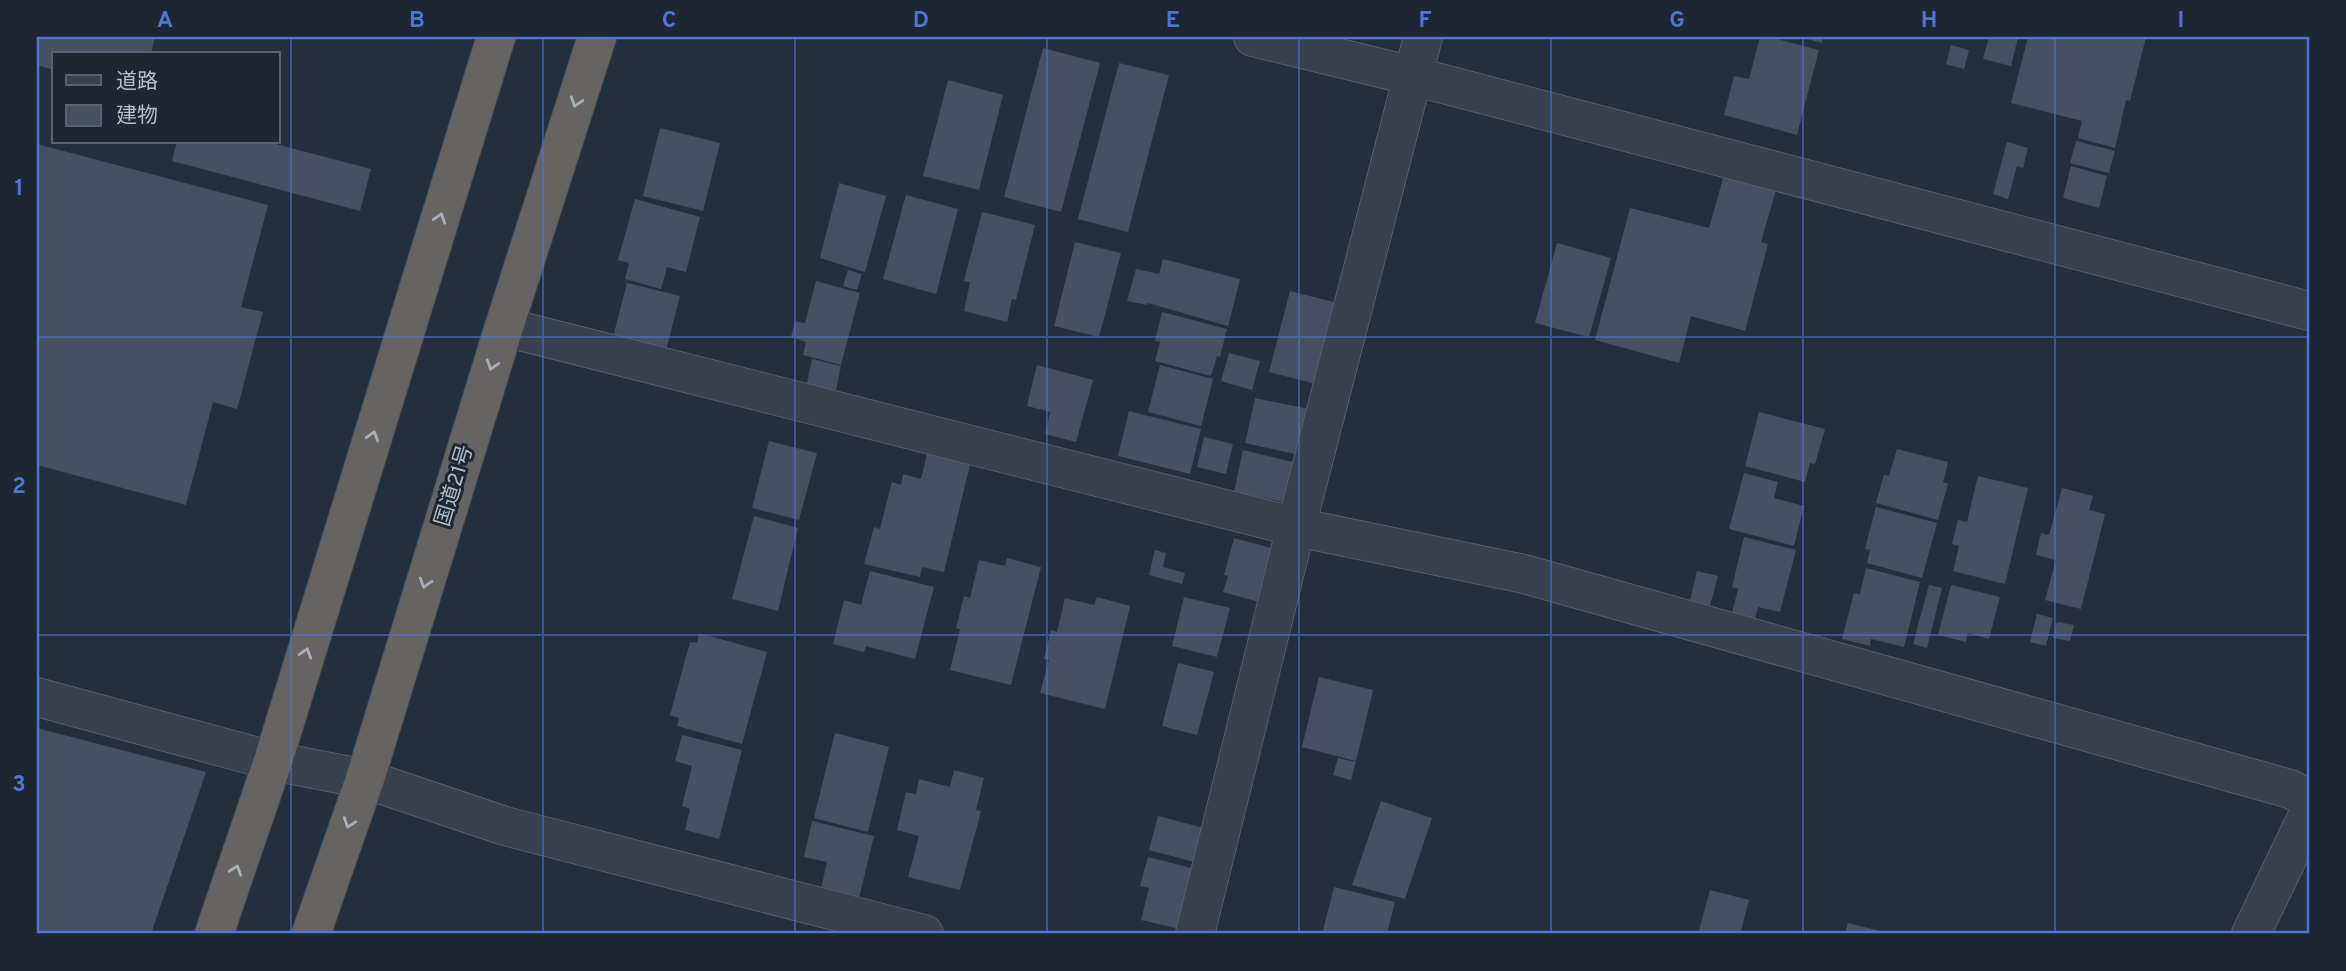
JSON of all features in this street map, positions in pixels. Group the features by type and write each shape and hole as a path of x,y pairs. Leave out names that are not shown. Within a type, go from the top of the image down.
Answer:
{"highway":[{"path":"214,934 273,761 496,37"},
{"name":"国道21号","path":"311,934 365,779 504,327 597,37"}],"street":[{"path":"1253,37 1413,76 2309,311"},
{"path":"1195,934 1296,527 1423,37"},
{"path":"504,327 1296,527 1524,574 2277,786 2309,799"},
{"path":"37,697 273,761 365,779 505,826 924,934"},
{"path":"2252,934 2309,813"}],"building":[{"path":"37,37 155,37 151,52 52,52 52,69 37,65"},
{"path":"1760,37 1819,50 1797,135 1724,115 1734,76 1749,79"},
{"path":"1800,37 1823,37 1822,43"},
{"path":"1989,37 2018,37 2011,66 1983,59"},
{"path":"2028,37 2146,37 2130,101 2126,100 2115,148 2078,138 2082,121 2011,103"},
{"path":"1951,45 1969,50 1964,69 1946,64"},
{"path":"1043,48 1100,63 1061,212 1004,197"},
{"path":"1119,63 1169,75 1128,232 1078,219"},
{"path":"948,80 1003,95 979,190 923,176"},
{"path":"660,128 720,143 703,211 643,196"},
{"path":"2076,141 2115,151 2109,173 2070,163"},
{"path":"2007,142 2028,148 2023,168 2017,166 2008,199 1993,194"},
{"path":"37,144 268,205 241,307 263,312 237,409 213,402 186,505 37,465"},
{"path":"176,144 276,144 371,169 360,211 172,161"},
{"path":"2071,166 2107,176 2099,208 2063,198"},
{"path":"1724,175 1776,190 1761,242 1768,244 1745,331 1691,316 1679,363 1595,340 1630,208 1709,228"},
{"path":"839,183 886,196 865,272 820,258"},
{"path":"906,195 958,209 936,294 883,279"},
{"path":"635,199 700,217 686,272 667,267 661,289 625,279 629,263 618,260"},
{"path":"982,212 1035,225 1016,300 1012,299 1007,322 964,311 970,282 964,281"},
{"path":"1075,242 1121,253 1099,337 1054,326"},
{"path":"1557,243 1611,258 1589,337 1535,323"},
{"path":"1163,259 1240,279 1228,326 1148,303 1127,301 1136,269 1159,274"},
{"path":"848,270 862,274 857,290 843,286"},
{"path":"816,281 860,293 841,365 803,355 806,342 791,337 795,321 805,323"},
{"path":"627,283 680,296 666,350 613,337"},
{"path":"1290,291 1341,304 1320,385 1269,372"},
{"path":"1162,312 1227,329 1220,357 1217,356 1211,376 1155,361 1160,342 1155,341"},
{"path":"1229,353 1260,361 1252,390 1221,381"},
{"path":"812,359 841,366 835,395 806,388"},
{"path":"1037,365 1093,380 1076,442 1045,434 1050,412 1027,406"},
{"path":"1160,365 1213,379 1201,426 1148,412"},
{"path":"1255,398 1309,409 1299,455 1245,443"},
{"path":"1129,411 1201,429 1190,474 1118,456"},
{"path":"1759,412 1825,429 1815,464 1810,463 1805,482 1745,466"},
{"path":"1204,437 1233,444 1226,474 1197,467"},
{"path":"769,441 817,453 799,520 752,508"},
{"path":"1897,449 1948,462 1943,482 1948,484 1938,520 1876,503 1884,475 1889,476"},
{"path":"928,450 971,461 944,572 922,567 920,577 864,564 874,527 880,529 892,482 901,485 903,474 921,479"},
{"path":"1243,450 1297,463 1288,503 1234,492"},
{"path":"1744,473 1778,482 1774,498 1804,506 1794,546 1729,529"},
{"path":"1978,476 2028,488 2005,584 1953,571 1959,546 1952,544 1958,520 1967,522"},
{"path":"2062,488 2093,496 2089,510 2105,514 2081,609 2045,600 2056,560 2036,555 2041,533 2049,535"},
{"path":"1876,507 1937,523 1922,578 1867,563 1870,550 1865,549"},
{"path":"754,516 798,528 778,611 732,599"},
{"path":"1744,537 1796,550 1780,612 1758,607 1755,619 1732,613 1738,589 1732,587"},
{"path":"1234,538 1278,550 1263,603 1223,592 1228,576 1224,575"},
{"path":"1155,550 1166,553 1163,567 1185,573 1182,584 1149,575"},
{"path":"1007,558 1041,567 1011,685 950,670 960,629 956,628 964,596 970,598 979,560 1005,566"},
{"path":"1866,568 1920,582 1904,647 1871,639 1870,646 1842,639 1854,593 1860,594"},
{"path":"870,571 934,587 915,659 866,646 864,652 833,644 844,600 861,605"},
{"path":"1697,571 1718,576 1709,609 1689,605"},
{"path":"1929,585 1942,588 1927,648 1913,644"},
{"path":"1951,585 2000,597 1989,639 1968,633 1966,642 1938,635"},
{"path":"1097,597 1130,606 1105,709 1040,693 1049,660 1044,659 1051,630 1057,632 1065,598 1094,605"},
{"path":"1184,597 1230,608 1217,657 1172,646"},
{"path":"2037,614 2053,618 2046,646 2030,642"},
{"path":"2057,622 2074,625 2070,641 2053,638"},
{"path":"699,633 767,652 742,744 677,726 679,718 670,715 690,642 697,643"},
{"path":"1178,663 1214,672 1197,735 1162,726"},
{"path":"1319,677 1373,690 1356,761 1302,747"},
{"path":"37,728 206,772 151,934 37,934"},
{"path":"835,733 889,747 868,832 814,818"},
{"path":"682,735 742,750 719,839 685,830 690,809 682,806 692,766 675,761"},
{"path":"1338,758 1356,762 1351,780 1333,775"},
{"path":"954,770 984,778 976,810 981,811 960,890 908,877 919,836 897,830 906,792 916,794 919,779 950,787"},
{"path":"1381,801 1432,818 1405,899 1352,885"},
{"path":"1158,816 1204,828 1194,862 1149,850"},
{"path":"812,821 874,836 858,902 820,893 827,862 804,857"},
{"path":"1148,857 1195,869 1180,929 1141,920 1149,888 1140,886"},
{"path":"1334,887 1395,902 1387,934 1322,934"},
{"path":"1710,890 1749,900 1740,934 1698,934"},
{"path":"1848,923 1888,933 1888,934 1845,934"}]}
